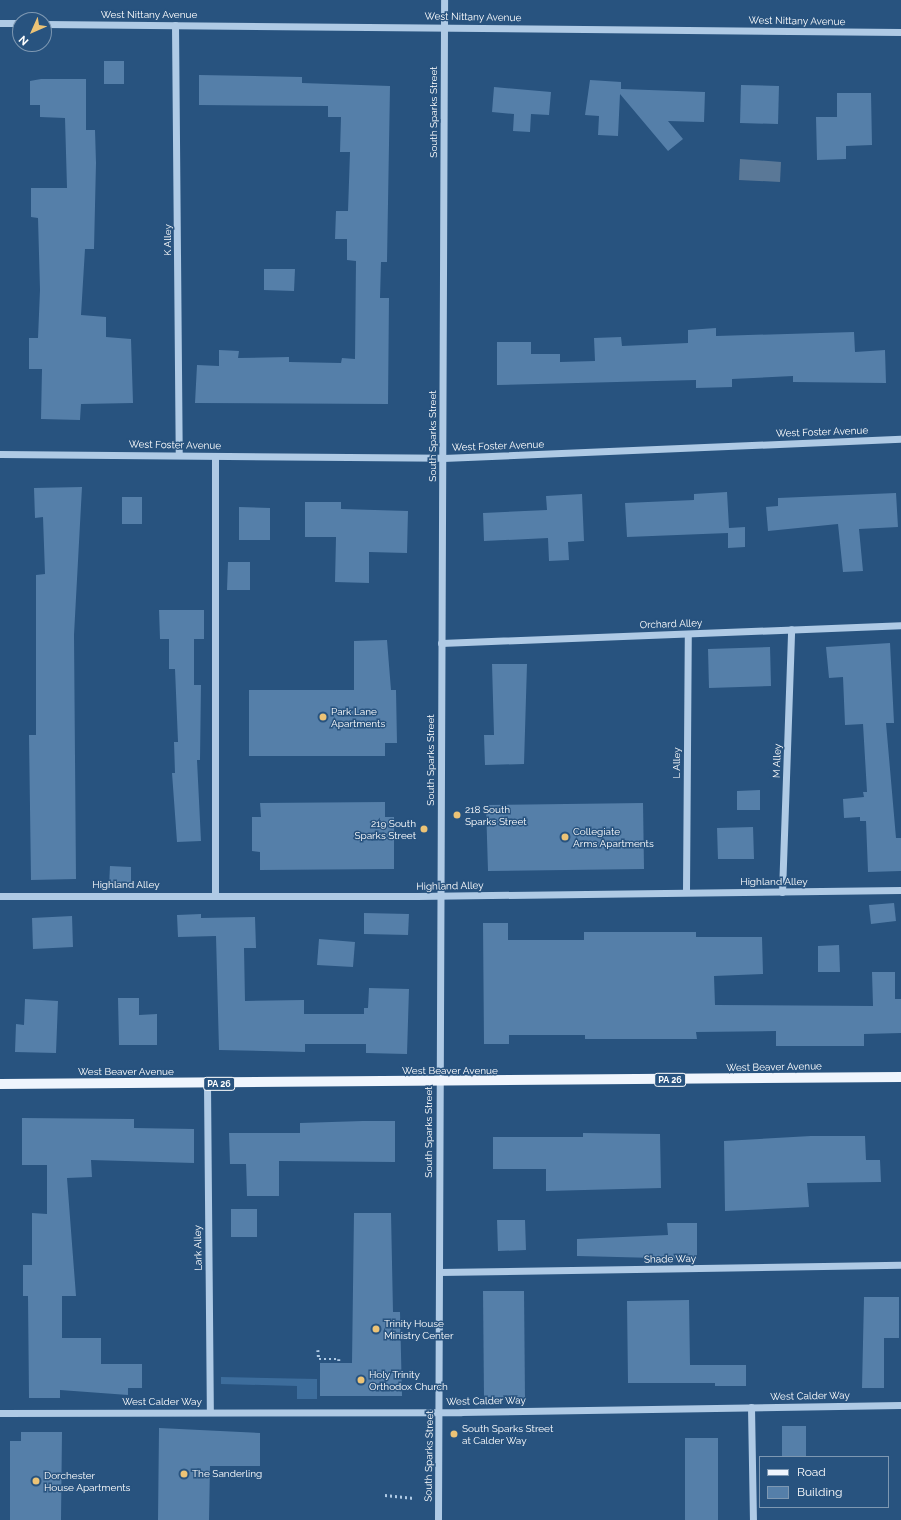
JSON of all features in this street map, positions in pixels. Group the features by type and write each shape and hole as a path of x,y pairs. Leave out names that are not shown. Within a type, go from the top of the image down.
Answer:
{"main road":[{"name":"West Beaver Avenue","path":"0,1084 439,1083 901,1077"}],"street":[{"name":"South Sparks Street","path":"438,1520 444,0"},
{"path":"0,23 12,24"},
{"name":"West Nittany Avenue","path":"52,24 444,26 901,32"},
{"name":"K Alley","path":"175,25 180,455"},
{"name":"West Foster Avenue","path":"0,454 443,458 901,439"},
{"path":"215,456 215,895"},
{"name":"Orchard Alley","path":"441,643 901,625"},
{"name":"M Alley","path":"782,892 791,629"},
{"name":"L Alley","path":"686,892 688,634"},
{"name":"Highland Alley","path":"0,896 440,896 901,890"},
{"name":"Lark Alley","path":"207,1084 210,1411"},
{"name":"Shade Way","path":"439,1272 901,1265"},
{"name":"West Calder Way","path":"0,1413 210,1411 439,1412 901,1405"},
{"path":"751,1407 753,1520"}],"path":[{"path":"318,1350 318,1359 339,1359 339,1363"},
{"path":"385,1495 414,1498"}],"shaded area":[{"path":"740,159 781,162 780,182 739,180"},
{"path":"221,1377 317,1379 317,1399 297,1399 297,1386 221,1384"}],"building":[{"path":"104,61 124,61 124,84 104,84"},
{"path":"199,75 302,77 302,83 390,86 387,262 381,262 380,298 389,298 388,404 195,403 197,365 219,366 219,350 239,351 238,358 289,357 289,362 341,363 342,358 355,359 356,261 347,260 347,239 335,239 336,211 348,211 350,152 340,152 341,117 328,117 328,106 199,105"},
{"path":"41,79 86,79 86,130 95,130 96,163 94,249 85,249 81,315 106,317 106,337 131,339 133,403 81,404 80,420 41,419 42,369 29,369 29,338 38,338 40,290 38,218 31,217 31,188 67,188 65,118 40,117 40,105 30,105 30,81"},
{"path":"590,80 621,82 621,89 705,92 704,122 668,121 683,139 668,151 620,94 618,136 598,135 599,116 585,115"},
{"path":"741,85 779,86 778,124 740,123"},
{"path":"494,87 551,92 549,115 531,114 530,132 513,131 514,114 492,112"},
{"path":"837,93 871,93 872,145 846,146 846,159 817,160 816,117 837,117"},
{"path":"264,269 295,269 294,291 264,290"},
{"path":"716,328 716,336 854,332 855,352 885,350 886,383 793,382 793,376 732,379 732,387 696,388 696,380 497,385 497,342 531,342 531,354 560,354 560,362 595,361 594,338 621,337 622,346 688,343 688,330"},
{"path":"82,487 74,635 76,879 31,880 29,735 36,735 36,575 45,574 43,517 35,518 34,488"},
{"path":"727,492 729,528 745,527 745,547 728,548 728,533 627,537 625,503 694,500 694,494"},
{"path":"896,493 898,527 859,529 863,571 843,572 838,524 768,531 766,507 778,506 778,498"},
{"path":"582,494 584,541 568,542 569,560 549,561 548,538 484,541 483,513 547,510 546,496"},
{"path":"122,497 142,497 142,524 122,524"},
{"path":"305,502 341,502 341,509 408,511 407,553 369,552 369,583 335,582 336,537 305,537"},
{"path":"239,507 270,508 270,540 239,540"},
{"path":"228,562 250,562 250,590 227,590"},
{"path":"159,610 204,610 204,639 194,639 194,685 201,685 200,760 197,760 201,841 177,842 172,773 175,773 174,742 178,742 175,669 169,669 169,639 160,639"},
{"name":"Park Lane Apartments","path":"387,640 391,690 396,690 397,743 385,743 385,756 249,756 249,690 354,690 354,641"},
{"path":"890,643 894,723 886,723 896,838 901,838 901,871 868,872 866,821 860,821 860,817 844,818 843,799 864,797 863,792 867,792 863,724 845,725 843,677 829,678 826,647"},
{"path":"770,647 771,686 709,688 708,649"},
{"path":"492,664 527,664 524,764 485,765 484,735 494,735"},
{"path":"760,790 760,810 737,810 737,791"},
{"path":"385,802 385,817 394,817 394,869 260,870 260,852 252,851 252,817 261,817 260,803"},
{"name":"Collegiate Arms Apartments","path":"643,803 644,869 488,871 486,805"},
{"path":"753,827 754,859 718,859 717,828"},
{"path":"110,866 131,867 131,887 109,887"},
{"path":"894,903 896,921 871,924 869,905"},
{"path":"364,913 409,914 408,935 364,934"},
{"path":"201,914 201,918 255,917 256,948 244,948 245,1001 304,1000 304,1014 364,1014 364,1008 368,1008 369,988 409,989 407,1054 366,1053 366,1044 305,1044 305,1052 219,1050 216,936 178,937 177,915"},
{"path":"72,916 73,947 33,949 32,918"},
{"path":"483,923 508,923 508,940 584,940 584,932 696,932 696,937 762,937 763,974 714,976 715,1005 873,1006 872,972 895,972 895,999 901,999 901,1033 864,1034 864,1046 776,1046 776,1031 696,1032 697,1039 585,1039 585,1035 509,1035 509,1044 484,1044"},
{"path":"319,939 355,942 353,967 317,965"},
{"path":"839,945 840,972 818,972 818,946"},
{"path":"118,998 139,998 139,1015 157,1014 157,1045 119,1045"},
{"path":"25,999 58,1001 56,1053 15,1052 16,1024 24,1025"},
{"path":"22,1118 134,1119 134,1128 194,1129 194,1163 91,1160 92,1177 67,1178 76,1296 62,1296 62,1338 101,1338 101,1364 142,1364 142,1388 128,1388 128,1395 60,1390 60,1398 29,1398 28,1296 23,1296 23,1265 32,1265 32,1213 47,1214 47,1165 22,1165"},
{"path":"395,1121 395,1162 279,1161 279,1196 247,1196 246,1164 230,1164 229,1133 300,1133 300,1123"},
{"path":"583,1133 660,1134 661,1188 546,1191 546,1169 493,1169 493,1137 583,1137"},
{"path":"811,1136 865,1136 866,1160 880,1160 881,1182 807,1183 809,1207 725,1211 724,1141"},
{"path":"231,1209 257,1209 257,1237 231,1237"},
{"path":"354,1213 391,1213 393,1312 400,1312 402,1396 320,1396 320,1363 352,1363"},
{"path":"497,1220 525,1220 526,1250 498,1251"},
{"path":"667,1223 697,1223 697,1259 577,1256 577,1239 668,1235"},
{"path":"483,1291 524,1291 525,1398 484,1397"},
{"path":"864,1297 899,1297 899,1338 884,1338 884,1388 862,1388"},
{"path":"689,1300 690,1365 746,1365 746,1386 715,1386 715,1383 628,1383 627,1301"},
{"path":"782,1426 806,1426 806,1456 782,1456"},
{"name":"The Sanderling","path":"159,1428 260,1433 260,1466 210,1466 209,1520 158,1520"},
{"name":"Dorchester House Apartments","path":"21,1432 62,1432 61,1520 10,1520 10,1441 21,1441"},
{"path":"685,1438 718,1438 718,1520 685,1520"}],"place":[{"name":"Park Lane Apartments","path":"323,717"},
{"name":"218 South Sparks Street","path":"457,815"},
{"name":"219 South Sparks Street","path":"424,829"},
{"name":"Collegiate Arms Apartments","path":"565,837"},
{"name":"Trinity House Ministry Center","path":"376,1329"},
{"name":"Holy Trinity Orthodox Church","path":"361,1380"},
{"name":"South Sparks Street at Calder Way","path":"454,1434"},
{"name":"The Sanderling","path":"184,1474"},
{"name":"Dorchester House Apartments","path":"36,1481"}]}
